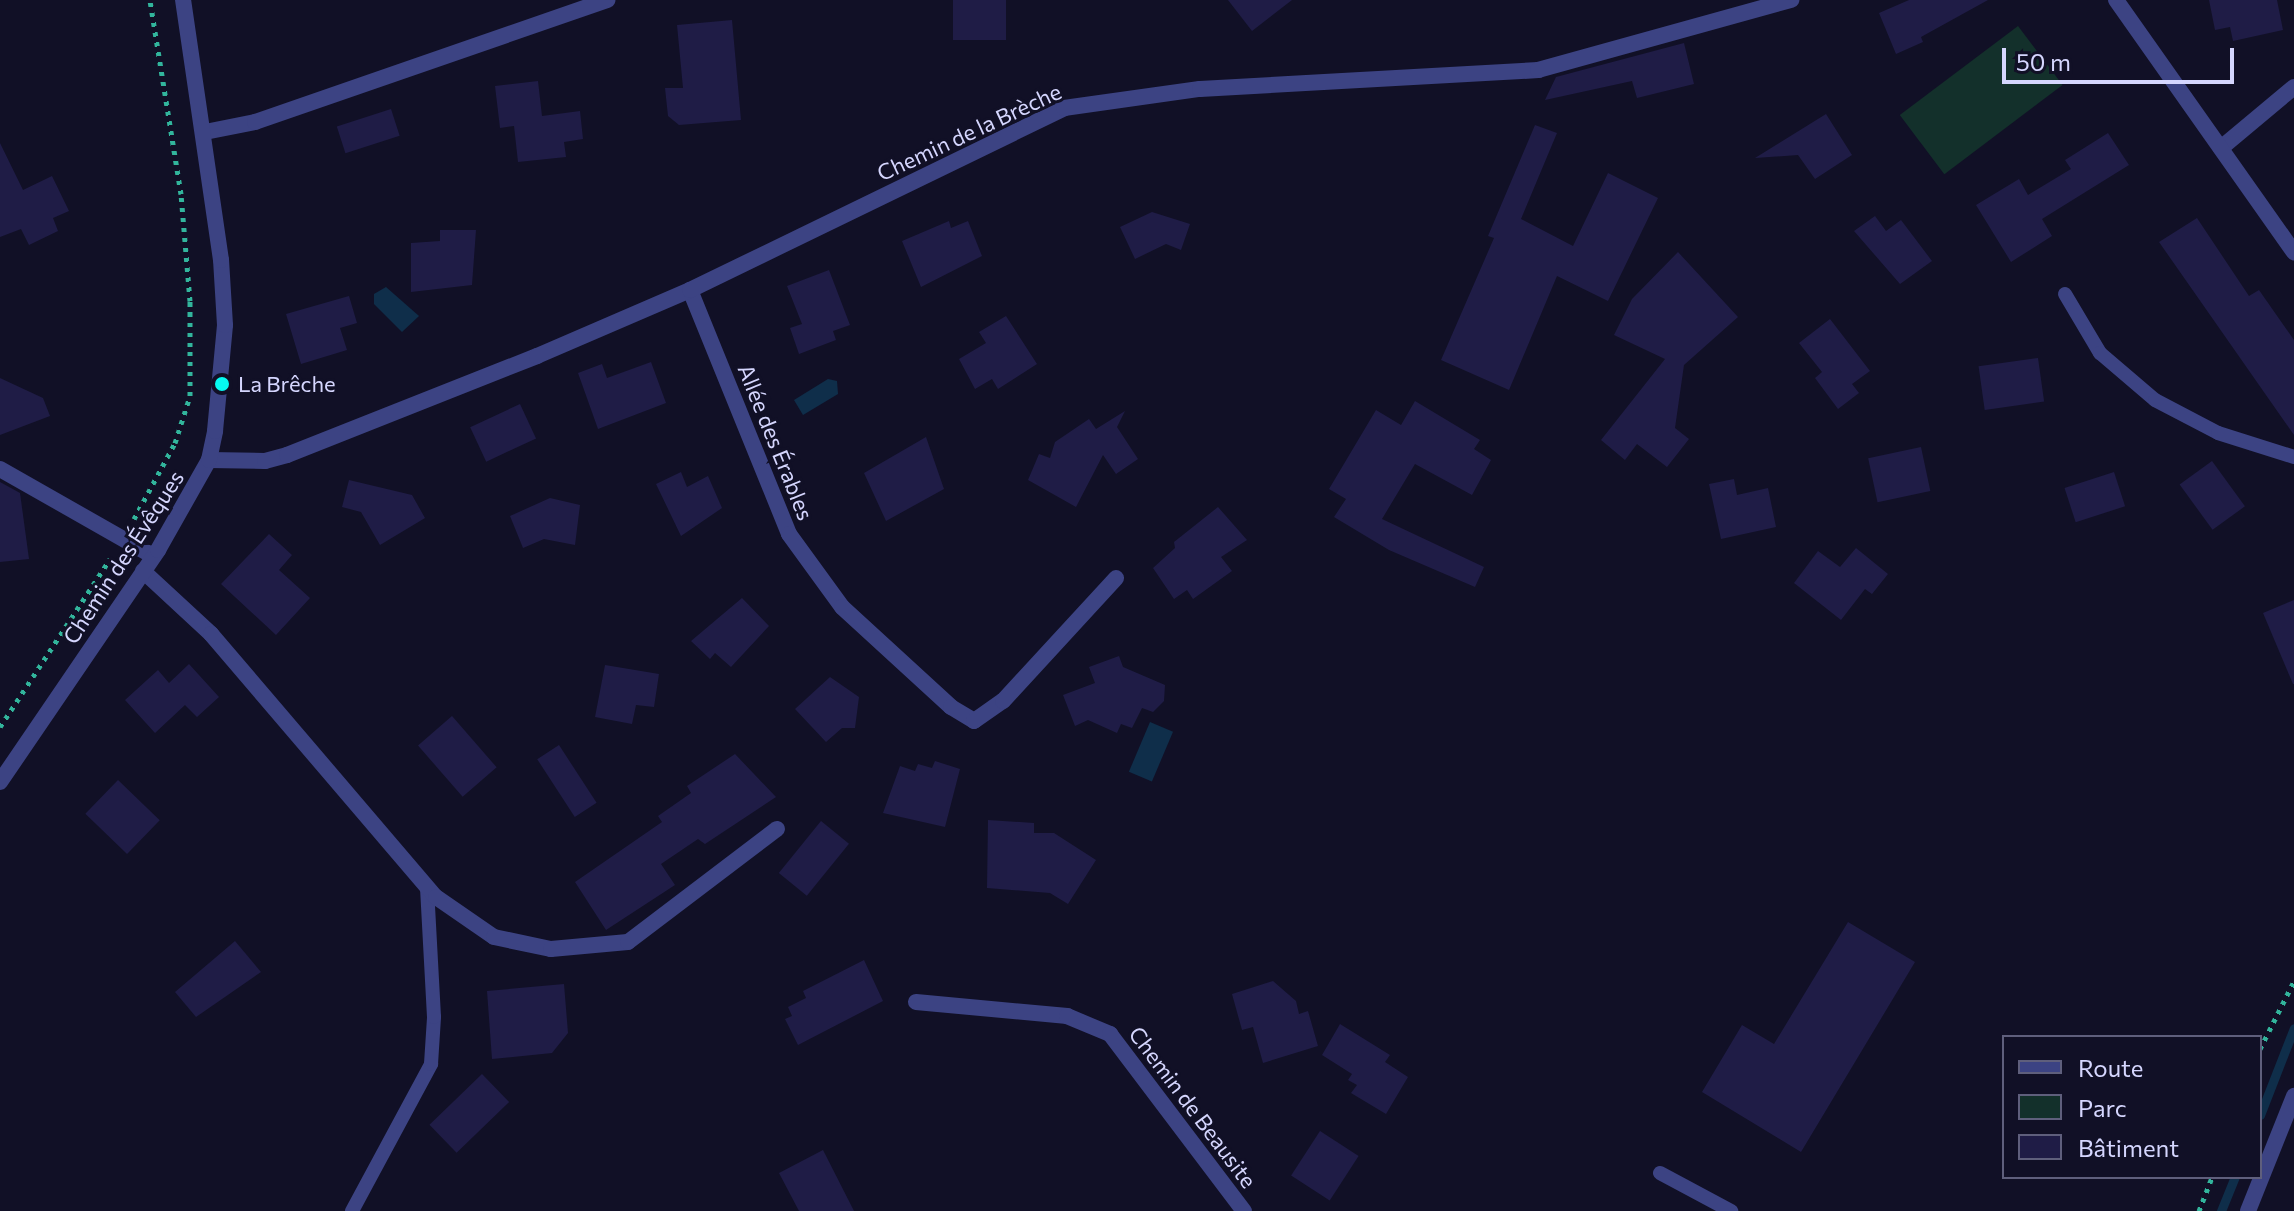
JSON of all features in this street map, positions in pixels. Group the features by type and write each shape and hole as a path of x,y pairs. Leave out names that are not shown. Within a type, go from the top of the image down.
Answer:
{"street":[{"name":"Chemin des Évêques","path":"0,782 5,765 153,556 209,460 222,384 225,325 205,132 183,0"},
{"path":"205,132 255,122 608,0"},
{"name":"Chemin de la Brèche","path":"209,460 265,461 287,455 690,290 1064,108 1200,89 1538,70 1791,0"},
{"path":"2116,0 2294,252"},
{"path":"2221,148 2294,87"},
{"name":"Allée des Érables","path":"690,290 789,534 842,607 951,707 974,721 1003,701 1116,578"},
{"path":"0,469 153,556"},
{"path":"143,571 211,634 427,887 494,937 551,949 628,942 777,829"},
{"name":"Chemin de Beausite","path":"916,1002 1067,1016 1110,1034 1244,1211"},
{"path":"2262,1176 2294,1096"},
{"path":"2248,1211 2261,1179"}],"lane":[{"path":"2065,294 2100,353 2155,400 2218,433 2294,457"},
{"path":"352,1211 431,1064 427,887"},
{"path":"1660,1173 1731,1211"}],"path":[{"path":"0,727 123,539 175,443 190,396 190,301 181,194 150,0"},
{"path":"2262,1045 2294,981"},
{"path":"2199,1211 2211,1179"}],"green space":[{"path":"2018,26 2063,85 1944,174 1900,115"}],"water":[{"path":"386,287 419,316 402,332 374,304 374,294"},
{"path":"828,379 837,381 838,394 803,415 794,400"},
{"path":"1150,722 1173,732 1152,781 1129,772"}],"building":[{"path":"953,0 1006,0 1006,40 953,40"},
{"path":"1228,0 1292,0 1252,31"},
{"path":"1909,0 1988,0 1921,37 1923,42 1896,54 1879,13"},
{"path":"2209,0 2277,0 2283,30 2233,41 2230,27 2215,30"},
{"path":"732,20 741,120 679,125 668,116 665,88 683,88 677,25"},
{"path":"1684,43 1694,84 1637,98 1632,81 1545,100 1556,77"},
{"path":"538,81 542,116 580,111 583,139 564,142 566,157 518,162 514,126 500,128 495,86"},
{"path":"391,109 400,136 345,153 337,127"},
{"path":"1826,114 1852,155 1815,179 1798,155 1755,158"},
{"path":"1535,125 1557,133 1521,219 1573,246 1608,173 1658,198 1608,301 1557,276 1509,390 1441,360 1494,238 1488,236"},
{"path":"2108,133 2129,165 2042,219 2052,236 2011,262 1976,205 2019,179 2028,195 2071,169 2065,160"},
{"path":"0,143 23,190 52,176 69,211 53,218 58,231 29,245 21,229 0,237"},
{"path":"1152,212 1190,224 1181,250 1166,244 1135,259 1120,227"},
{"path":"1875,216 1886,231 1901,220 1932,261 1900,284 1854,231"},
{"path":"2197,218 2249,296 2259,290 2294,340 2294,435 2159,242"},
{"path":"949,221 951,228 968,221 982,256 921,287 902,241"},
{"path":"440,230 476,230 472,285 411,292 411,243 440,241"},
{"path":"1678,252 1738,317 1684,365 1675,428 1689,439 1667,467 1637,444 1625,460 1601,440 1665,359 1614,335 1632,299"},
{"path":"829,270 850,325 833,331 836,340 799,354 790,328 802,324 787,286"},
{"path":"349,296 357,323 340,328 347,350 301,364 286,314"},
{"path":"1006,316 1037,364 998,389 992,379 975,389 959,359 986,343 979,332"},
{"path":"1830,319 1870,371 1852,384 1859,393 1838,409 1815,378 1822,372 1799,343"},
{"path":"2038,358 2044,402 1985,410 1979,366"},
{"path":"651,362 666,403 598,429 578,373 602,364 607,378"},
{"path":"0,378 43,398 50,416 0,435"},
{"path":"1415,401 1480,440 1474,449 1491,460 1472,495 1415,464 1382,519 1484,567 1475,587 1389,550 1334,517 1346,499 1329,489 1376,410 1401,425"},
{"path":"520,404 536,438 486,462 470,427"},
{"path":"1125,411 1117,427 1138,459 1116,474 1103,455 1076,507 1028,480 1039,454 1050,458 1055,442 1089,419 1096,429"},
{"path":"926,437 944,489 886,521 864,473"},
{"path":"1921,447 1930,491 1878,502 1868,458"},
{"path":"2212,461 2245,506 2213,530 2180,485"},
{"path":"681,472 687,487 708,476 722,508 681,536 656,484"},
{"path":"2114,472 2125,506 2076,522 2065,488"},
{"path":"1734,479 1737,495 1768,488 1776,527 1721,539 1709,484"},
{"path":"349,480 412,495 425,518 380,545 361,512 342,507"},
{"path":"0,482 20,493 29,559 0,562"},
{"path":"550,498 580,505 575,545 544,539 523,548 510,516"},
{"path":"1218,507 1247,540 1221,557 1232,571 1193,599 1187,590 1174,599 1153,568 1175,548 1174,542"},
{"path":"269,534 292,555 279,570 310,598 276,635 221,584"},
{"path":"1856,548 1888,574 1872,594 1865,589 1841,620 1794,583 1818,551 1840,567"},
{"path":"742,598 769,626 731,667 715,653 710,659 691,641"},
{"path":"2294,600 2294,684 2293,684 2263,613"},
{"path":"1119,656 1123,667 1165,685 1164,701 1153,712 1142,708 1132,728 1121,724 1117,733 1088,720 1075,726 1063,695 1095,683 1089,667"},
{"path":"189,664 219,697 197,717 185,705 155,733 125,700 158,670 169,683"},
{"path":"605,665 659,674 654,707 636,705 632,724 595,717"},
{"path":"830,677 859,697 855,728 842,728 826,742 795,709"},
{"path":"452,716 497,767 463,797 418,746"},
{"path":"559,745 597,803 575,817 537,759"},
{"path":"735,754 776,797 705,844 698,839 661,864 675,885 606,930 575,882 662,822 658,816 691,793 687,786"},
{"path":"935,761 960,769 945,827 883,813 900,766 915,771 918,764 932,768"},
{"path":"118,780 160,820 127,854 85,814"},
{"path":"988,820 1034,823 1034,833 1054,833 1096,860 1068,904 1050,893 987,888"},
{"path":"821,821 849,844 807,896 779,873"},
{"path":"1848,922 1915,962 1801,1152 1702,1092 1742,1025 1774,1044"},
{"path":"235,941 261,972 196,1017 175,992"},
{"path":"864,960 883,1001 798,1045 785,1019 792,1016 788,1007 806,998 803,991"},
{"path":"1273,981 1296,1001 1299,1014 1308,1011 1318,1046 1263,1063 1253,1027 1242,1030 1232,994"},
{"path":"564,984 568,1033 552,1053 492,1059 487,991"},
{"path":"1340,1024 1390,1055 1385,1062 1408,1077 1386,1114 1351,1093 1357,1085 1348,1080 1352,1074 1322,1055"},
{"path":"482,1074 509,1102 457,1153 429,1125"},
{"path":"1320,1131 1359,1156 1330,1201 1291,1175"},
{"path":"823,1150 854,1211 799,1211 779,1173"}],"waterway":[{"path":"2262,1110 2294,1028"},
{"path":"2221,1211 2234,1179"}],"place":[{"name":"La Brêche","path":"222,384"}]}
